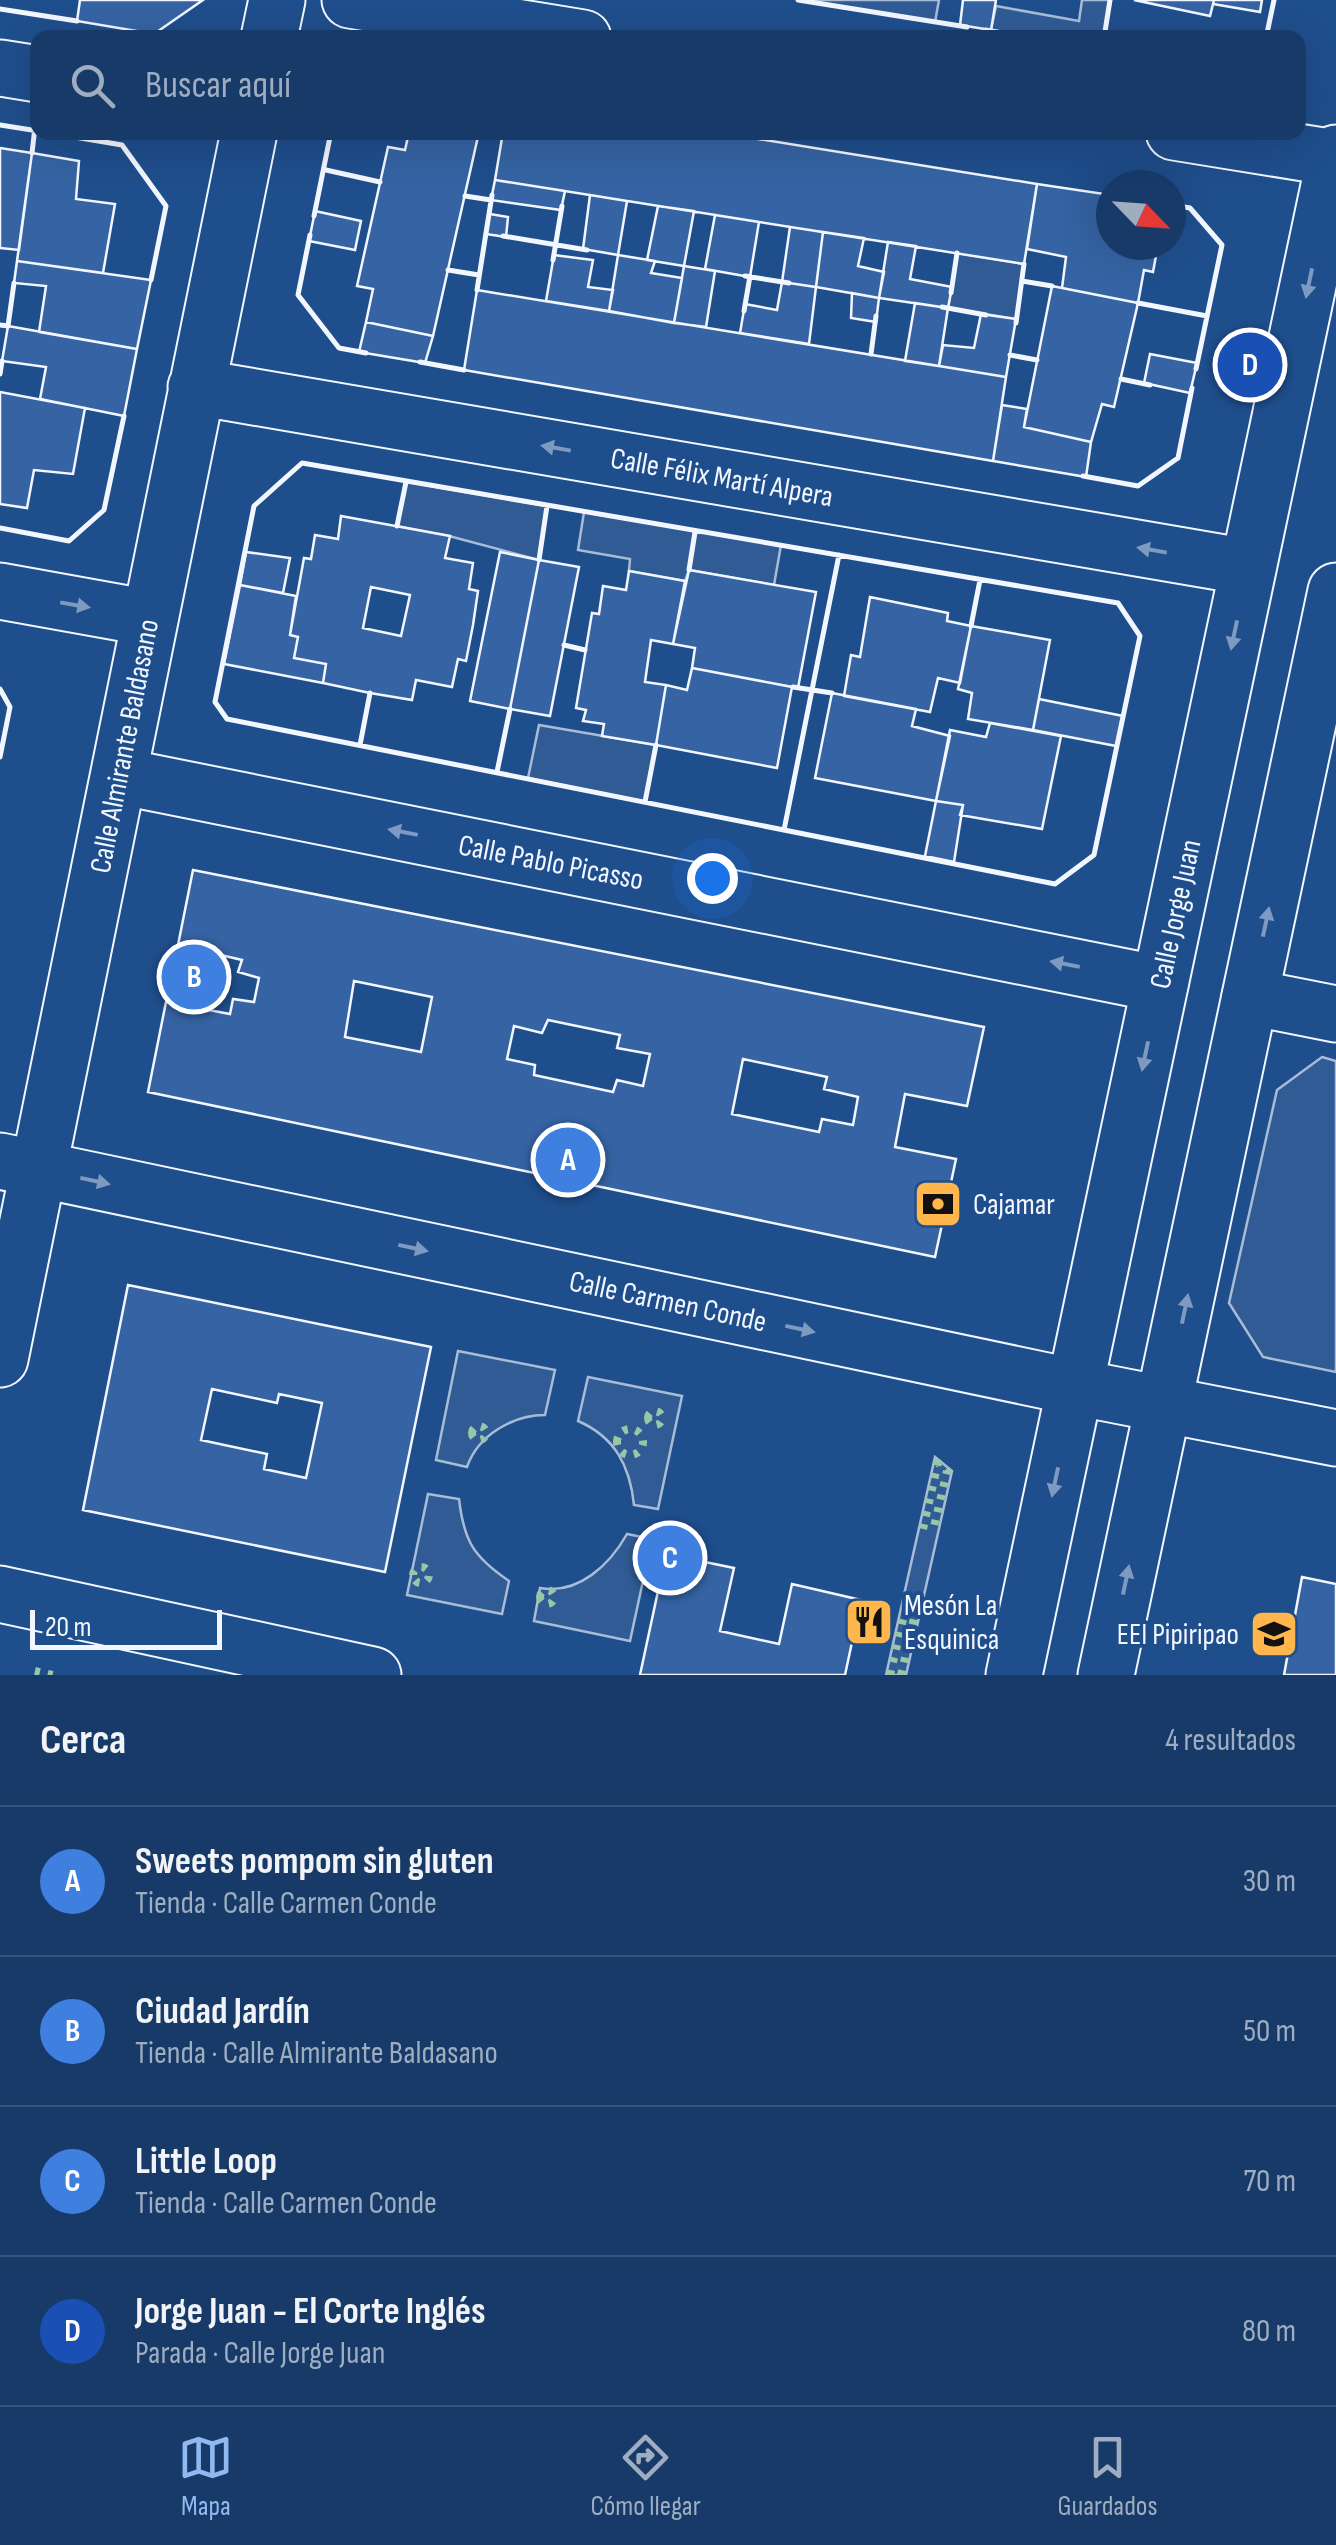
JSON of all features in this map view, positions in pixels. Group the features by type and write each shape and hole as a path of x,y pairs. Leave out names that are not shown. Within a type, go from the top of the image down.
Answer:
{"street":[{"path":"270,30 276,0"},
{"path":"350,0 534,30"},
{"path":"0,68 30,73"},
{"name":"Calle Almirante Baldasano","path":"0,1359 19,1165 119,776 247,140"},
{"path":"1228,140 1336,156"},
{"name":"Calle Jorge Juan","path":"1014,1675 1336,156"},
{"name":"Calle Félix Martí Alpera","path":"196,386 1248,567"},
{"path":"1106,1675 1336,590"},
{"path":"0,591 150,618"},
{"name":"Calle Pablo Picasso","path":"119,776 1160,984"},
{"path":"1250,997 1336,1014"},
{"name":"Calle Carmen Conde","path":"19,1165 1075,1387 1336,1438"},
{"path":"0,1594 320,1669 373,1675"}],"shaded area":[{"path":"798,0 939,0 935,22"},
{"path":"1082,0 1111,0 1105,30 991,30 996,6 1079,21"},
{"path":"957,253 1024,264 1016,319 948,308"},
{"path":"406,482 547,506 539,560 397,526"},
{"path":"584,512 781,545 774,585 689,570 685,581 629,571 630,559 578,550"},
{"path":"539,725 656,745 645,802 528,778"},
{"path":"1322,1057 1336,1061 1336,1372 1263,1357 1229,1303 1277,1090"},
{"path":"458,1351 555,1370 545,1415 521,1419 498,1429 479,1445 467,1467 436,1460"},
{"path":"588,1377 682,1396 658,1509 634,1505 629,1478 618,1454 602,1435 578,1421"},
{"path":"935,1457 952,1471 906,1675 886,1675"},
{"path":"428,1494 459,1499 464,1527 473,1547 509,1581 502,1614 407,1595"},
{"path":"627,1534 652,1539 630,1641 534,1621 540,1588 568,1587 592,1575"}],"building":[{"path":"80,0 203,0 160,30 130,30 77,21"},
{"path":"963,0 996,0 991,30 960,25"},
{"path":"1134,0 1214,0 1210,16"},
{"path":"1214,0 1262,0 1260,12 1213,4"},
{"path":"407,140 477,140 433,336 366,322 373,289 357,286 388,147 405,150"},
{"path":"502,140 765,140 1037,184 1024,264 495,180"},
{"path":"0,148 32,153 19,250 0,248"},
{"path":"32,153 79,161 76,199 115,204 103,273 17,261"},
{"path":"495,180 565,191 561,210 491,200"},
{"path":"1037,184 1096,193 1096,260 1155,260 1153,272 1144,270 1138,303 1062,288 1066,257 1027,249"},
{"path":"590,195 627,201 618,255 583,249"},
{"path":"658,206 694,211 684,266 647,260"},
{"path":"315,211 361,221 355,250 309,241"},
{"path":"490,214 508,217 506,237 486,234"},
{"path":"715,215 759,222 750,277 705,269"},
{"path":"790,227 823,232 816,287 782,282"},
{"path":"823,232 864,238 858,266 884,272 879,298 816,287"},
{"path":"888,242 916,246 910,279 952,287 948,308 879,298"},
{"path":"554,255 593,260 588,287 613,290 609,311 546,301"},
{"path":"618,255 655,261 651,273 682,278 674,323 609,311"},
{"path":"17,261 151,280 137,349 39,332 46,286 14,283"},
{"path":"684,266 715,271 706,327 674,323"},
{"path":"782,282 816,287 809,344 740,333 745,304 777,310"},
{"path":"1052,286 1138,303 1114,407 1102,404 1091,442 1024,427"},
{"path":"477,290 1006,377 993,461 464,370"},
{"path":"852,293 879,298 876,322 851,318"},
{"path":"915,303 948,308 939,366 905,361"},
{"path":"981,314 1016,319 1006,377 939,366 943,345 974,348"},
{"path":"366,322 433,336 425,363 359,352"},
{"path":"8,326 137,349 124,416 40,399 46,367 2,361"},
{"path":"1150,354 1197,363 1190,393 1144,383"},
{"path":"0,392 85,408 73,474 34,470 27,508 0,504"},
{"path":"1002,405 1027,409 1024,427 1091,442 1086,477 993,461"},
{"path":"341,516 450,536 445,558 473,563 469,589 478,591 473,625 466,661 458,659 452,687 416,680 412,700 370,693 323,683 326,664 294,658 298,637 290,635 304,558 311,559 315,535 338,539","holes":["371,587 410,595 401,636 363,628"]},
{"path":"246,552 290,558 283,593 240,585"},
{"path":"500,552 539,560 510,709 470,701"},
{"path":"539,560 579,567 550,716 510,709"},
{"path":"689,570 816,592 798,688 692,668 695,648 673,644"},
{"path":"629,571 685,581 673,644 651,640 645,682 666,685 656,745 602,736 604,724 583,721 586,710 576,708 592,613 599,614 603,586 626,590"},
{"path":"240,585 296,596 290,635 298,637 294,658 326,664 323,683 224,664"},
{"path":"870,597 948,613 947,621 971,626 960,683 938,678 930,712 844,696 851,655 860,657"},
{"path":"971,626 1050,640 1033,730 968,719 972,693 958,689"},
{"path":"692,668 792,687 777,768 656,745 666,685 687,690"},
{"path":"832,693 916,709 912,726 950,736 936,801 815,778"},
{"path":"1039,699 1123,716 1116,746 1033,730"},
{"path":"990,723 1061,736 1042,829 960,815 963,805 936,801 950,730 986,737"},
{"path":"936,801 963,805 954,862 925,856"},
{"path":"193,870 984,1027 967,1106 905,1094 895,1147 956,1159 935,1257 148,1092 166,1002 230,1014 233,999 254,1002 259,978 238,972 242,960 178,945","holes":["354,981 432,997 421,1052 345,1037","548,1020 620,1035 617,1048 650,1054 643,1086 617,1080 613,1092 534,1075 535,1065 507,1059 514,1026 542,1033","743,1059 827,1077 824,1089 858,1097 853,1125 822,1119 819,1132 732,1114"]},
{"path":"128,1285 431,1347 385,1572 83,1510","holes":["212,1389 277,1403 279,1394 322,1403 306,1478 264,1469 267,1454 201,1440"]},
{"path":"666,1554 734,1568 720,1631 779,1644 792,1584 861,1600 845,1675 640,1675"},
{"path":"1302,1577 1336,1584 1336,1675 1284,1675"}],"hedge":[{"path":"655,1411 662,1418 655,1425 648,1418 655,1411"},
{"path":"479,1426 486,1433 479,1440 472,1433 479,1426"},
{"path":"630,1429 639,1433 643,1442 639,1451 630,1455 621,1451 617,1442 621,1433 630,1429"},
{"path":"923,1529 938,1463 947,1471 933,1531"},
{"path":"421,1567 429,1575 421,1583 413,1575 421,1567"},
{"path":"547,1590 554,1597 547,1604 540,1597 547,1590"},
{"path":"890,1675 904,1615"},
{"path":"901,1675 914,1618"},
{"path":"35,1671 53,1675"}],"wall":[{"path":"798,0 967,27"},
{"path":"1105,30 1110,0"},
{"path":"1268,30 1274,0"},
{"path":"0,9 77,21"},
{"path":"0,125 30,130"},
{"path":"32,153 34,140"},
{"path":"92,140 122,145 166,206 151,280"},
{"path":"314,216 329,140"},
{"path":"326,170 380,182"},
{"path":"477,290 492,195"},
{"path":"465,196 491,200"},
{"path":"553,260 562,206"},
{"path":"1186,207 1222,245 1196,369"},
{"path":"310,235 298,295 339,348 366,353"},
{"path":"503,236 587,250"},
{"path":"951,293 957,253"},
{"path":"1016,323 1024,264"},
{"path":"448,270 479,275"},
{"path":"745,276 789,283"},
{"path":"744,311 750,276"},
{"path":"1022,281 1052,286"},
{"path":"0,325 8,326 14,283"},
{"path":"1138,303 1207,316"},
{"path":"942,307 986,315"},
{"path":"871,354 876,316"},
{"path":"1010,355 1037,360"},
{"path":"0,374 2,361"},
{"path":"420,362 464,370"},
{"path":"1121,379 1150,385"},
{"path":"1083,476 1138,486 1178,458 1192,388"},
{"path":"0,528 69,541 104,510 124,416"},
{"path":"302,463 1118,603 1140,636 1094,855 1055,884 227,719 215,702 254,506 302,463"},
{"path":"397,526 406,482"},
{"path":"539,560 547,506"},
{"path":"689,570 695,532"},
{"path":"784,830 839,555"},
{"path":"971,626 980,580"},
{"path":"564,645 585,650"},
{"path":"793,687 832,693"},
{"path":"0,689 10,707 0,757"},
{"path":"360,745 370,693"},
{"path":"497,772 510,709"},
{"path":"645,802 656,745"}],"place":[{"name":"Jorge Juan - El Corte Inglés","path":"1250,365"},
{"name":"Ciudad Jardín","path":"194,977"},
{"name":"Sweets pompom sin gluten","path":"568,1160"},
{"name":"Cajamar","path":"938,1204"},
{"name":"Little Loop","path":"670,1558"},
{"name":"Mesón La Esquinica","path":"869,1622"},
{"name":"EEI Pipiripao","path":"1274,1634"}]}
